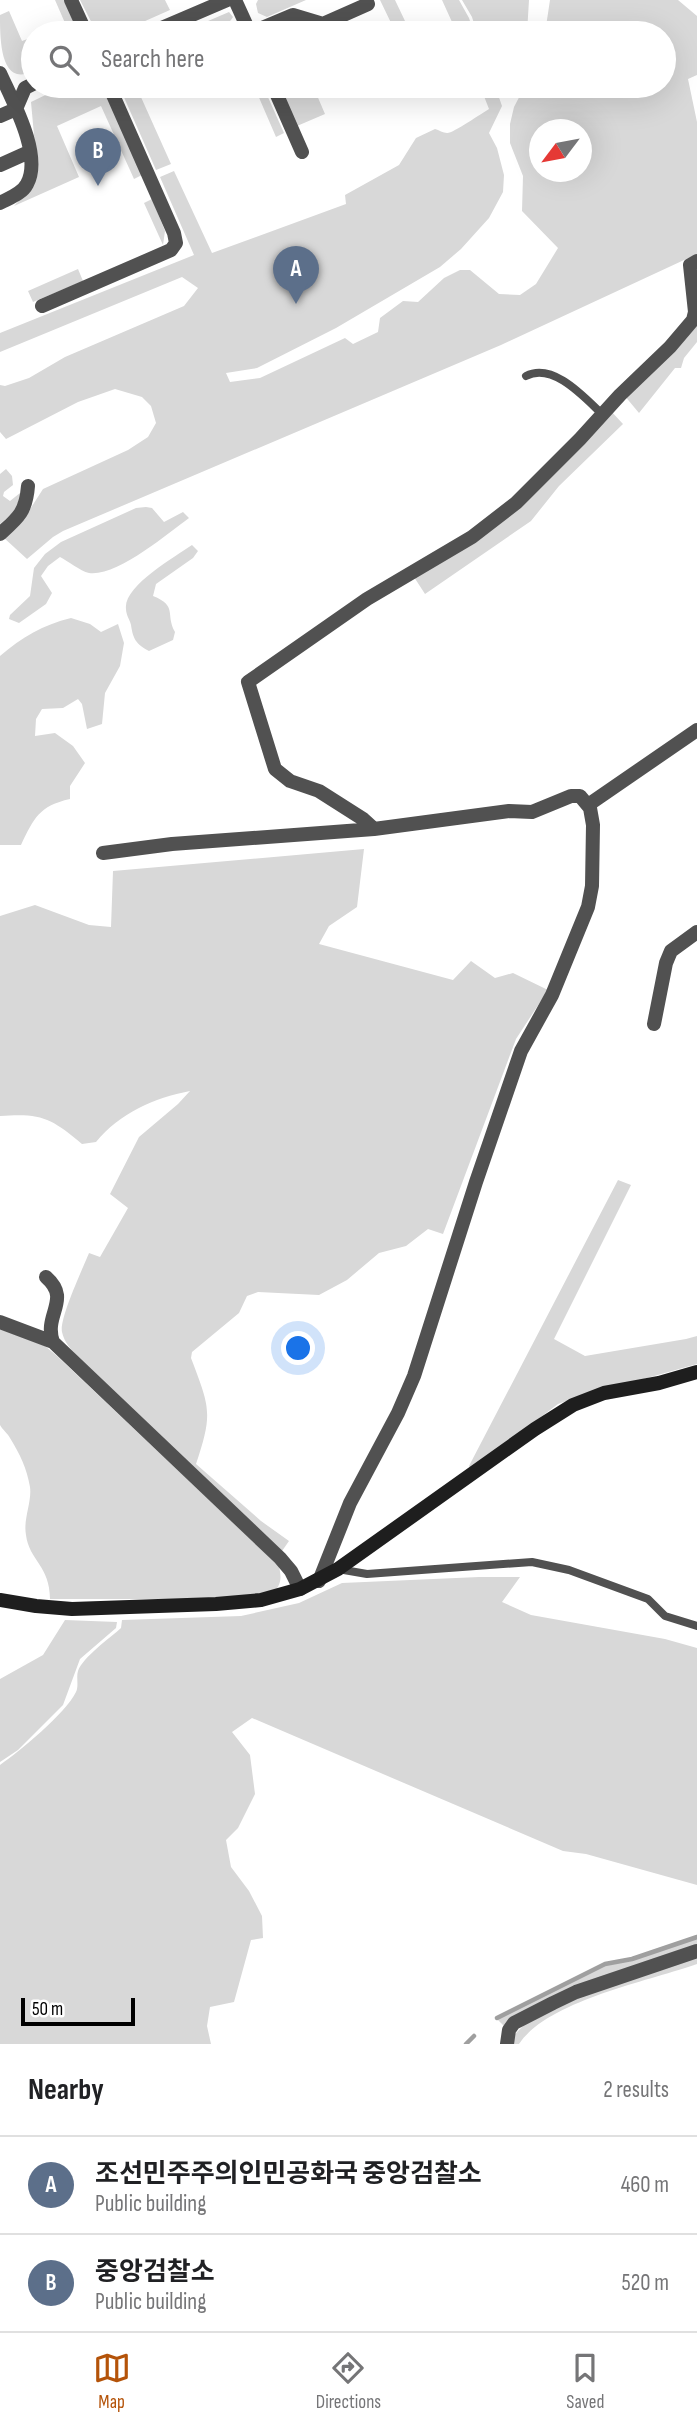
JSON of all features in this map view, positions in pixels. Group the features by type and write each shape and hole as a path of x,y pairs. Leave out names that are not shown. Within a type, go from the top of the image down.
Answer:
{"street":[{"path":"71,0 81,21"},
{"path":"177,21 227,0"},
{"path":"235,0 245,21"},
{"path":"330,21 368,4"},
{"path":"279,21 293,15 313,21"},
{"path":"1,79 21,84"},
{"path":"0,203 27,184 30,173 23,124 1,79"},
{"path":"0,116 16,109 22,98"},
{"path":"42,306 171,250 176,243 114,98"},
{"path":"278,98 302,152"},
{"path":"0,165 29,152"},
{"path":"374,830 363,819 319,792 290,781 275,769 248,682 367,599 494,522 580,439 693,320 695,312 691,265 697,261"},
{"path":"0,534 20,517 27,501 28,486"},
{"path":"589,805 697,730"},
{"path":"103,853 172,844 374,830 509,811 532,812 571,796 580,796 589,805 593,825 592,886 588,907 552,995 521,1051 467,1208 414,1376 398,1413 350,1503 319,1581"},
{"path":"654,1024 666,963 671,951 697,932"},
{"path":"46,1277 57,1286 59,1296 51,1322 50,1334 53,1342"},
{"path":"0,1322 53,1342 280,1558 300,1589"},
{"path":"0,1600 72,1609 216,1604 261,1600 300,1589 338,1569 573,1405 604,1393 659,1383 697,1372"},
{"path":"507,2044 509,2030 514,2023 553,2003 576,1992 697,1951"}],"lane":[{"path":"526,376 540,372 568,384 601,414"},
{"path":"338,1569 367,1574 532,1562 569,1570 649,1599 665,1616 697,1626"}],"shaded area":[{"path":"55,0 64,0 74,21 64,21"},
{"path":"80,0 165,0 170,10 145,21 91,21"},
{"path":"258,0 306,0 267,17 258,13"},
{"path":"380,0 395,0 405,21 390,21"},
{"path":"442,0 459,0 470,21 452,21"},
{"path":"462,0 529,0 528,21 473,21"},
{"path":"550,0 678,0 697,16 697,75 688,79 697,122 697,254 501,345 63,531 27,559 3,537 25,517 43,489 128,450 148,437 156,423 151,406 142,397 115,389 78,402 6,439 0,432 0,385 5,386 29,378 65,357 184,306 198,288 182,277 0,352 0,333 194,255 160,177 174,171 212,253 346,204 345,195 399,165 416,138 435,129 446,133 461,127 489,109 485,98 499,98 502,106 489,133 497,148 504,175 503,192 489,218 461,249 440,267 336,328 257,368 226,373 230,382 260,378 345,338 353,344 378,332 380,318 403,301 418,302 444,278 460,270 470,270 499,294 520,295 536,284 558,248 522,211 523,176 510,143 510,124 519,98 676,98 676,21 547,21"},
{"path":"9,11 21,39 21,74 14,73 4,58 0,15"},
{"path":"229,12 233,17 231,21 208,21"},
{"path":"39,98 107,98 142,175 134,179 101,106 57,126 79,177 14,206 26,193 35,146 31,102"},
{"path":"124,98 141,98 171,164 156,170"},
{"path":"259,98 268,98 284,133 276,137"},
{"path":"285,98 318,98 325,114 297,126"},
{"path":"152,199 165,231 163,245 144,203"},
{"path":"78,269 83,281 33,302 28,291"},
{"path":"697,321 697,342 684,358 681,368 675,368 639,413 624,395"},
{"path":"610,410 623,424 559,486 531,521 425,594 414,577 462,549"},
{"path":"6,469 12,476 13,485 3,496 10,501 20,493 14,511 0,524 0,474"},
{"path":"136,508 152,508 164,522 183,512 189,518 127,562 100,572 85,572 60,557 48,566 41,576 52,593 46,604 19,623 9,619 30,596 34,568 45,554 61,542"},
{"path":"192,545 198,551 193,558 156,584 153,596 166,603 175,632 173,640 149,651 134,638 126,611 127,600 141,582"},
{"path":"71,618 90,624 101,632 118,624 124,643 120,666 105,693 102,724 87,729 82,704 78,699 63,708 42,709 36,719 35,736 55,733 73,746 85,763 70,786 70,799 51,805 39,814 21,845 0,845 0,656 33,633"},
{"path":"364,849 357,907 329,926 319,944 453,980 471,961 495,978 513,973 548,990 516,1039 443,1234 428,1229 406,1246 379,1253 347,1280 319,1295 258,1292 247,1296 239,1313 192,1352 191,1358 207,1411 205,1433 196,1464 261,1521 289,1541 282,1551 77,1356 64,1339 64,1316 89,1253 100,1257 128,1208 110,1194 139,1137 190,1091 138,1108 116,1123 96,1142 82,1144 45,1119 26,1115 0,1116 0,916 35,905 89,925 111,927 113,871"},
{"path":"618,1180 631,1185 554,1339 585,1356 697,1336 697,1364 558,1404 471,1470 469,1466"},
{"path":"0,1328 45,1346 57,1356 279,1566 280,1579 275,1591 228,1599 50,1599 47,1579 31,1551 26,1535 30,1493 27,1474 17,1450 0,1425"},
{"path":"520,1577 502,1602 531,1615 665,1639 697,1648 697,1885 586,1854 563,1851 252,1718 232,1732 250,1755 255,1794 238,1828 226,1840 231,1867 249,1891 262,1916 263,1938 251,1940 234,2002 210,2007 207,2026 211,2044 0,2044 0,1765 30,1742 62,1711 76,1692 77,1673 81,1666 121,1628 122,1620 241,1616 299,1603 342,1583"},
{"path":"65,1620 117,1622 116,1628 80,1659 63,1705 18,1750 0,1762 0,1679 43,1655"},
{"path":"697,1938 697,1949 504,2026 497,2019 606,1965 632,1960"},
{"path":"697,1956 697,1964 575,2004 533,2029 519,2044 510,2044 512,2037 525,2024 573,1998"}],"waterway":[{"path":"497,2018 605,1964 632,1959 697,1937"},
{"path":"466,2044 474,2036"}],"place":[{"name":"중앙검찰소","path":"98,186"},
{"name":"조선민주주의인민공화국 중앙검찰소","path":"296,304"}]}
